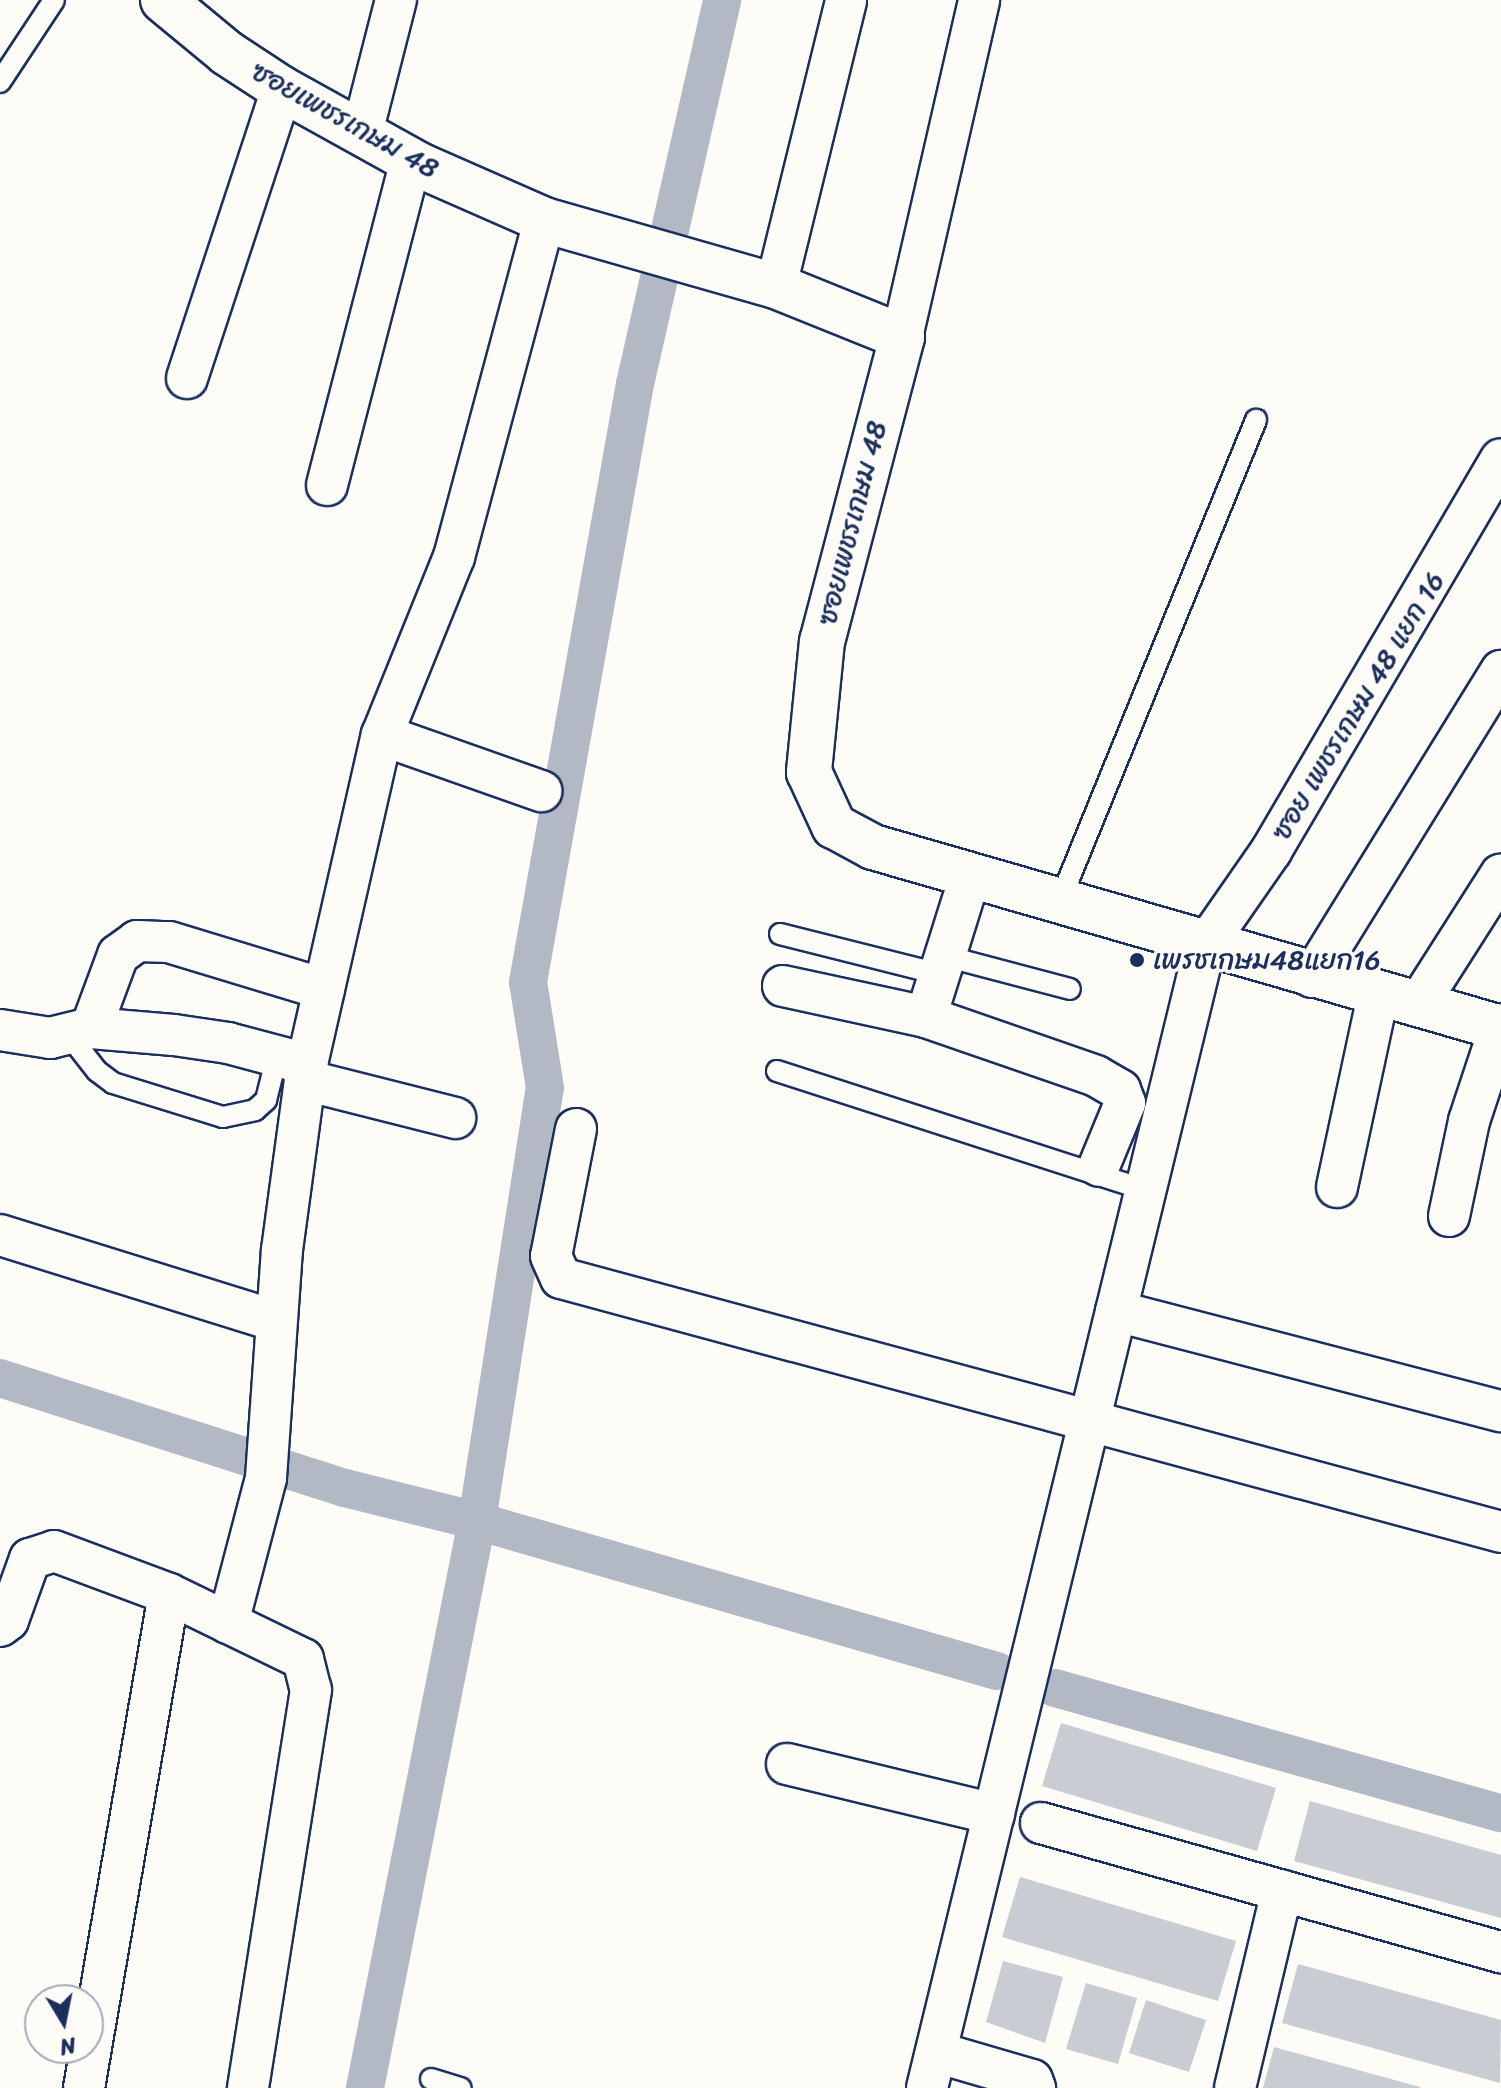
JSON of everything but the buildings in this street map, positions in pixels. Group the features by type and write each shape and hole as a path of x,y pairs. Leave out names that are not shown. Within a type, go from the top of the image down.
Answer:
{"street":[{"name":"ซอยเพชรเกษม 48","path":"163,0 227,53 282,89 411,160 544,220 691,266 776,286 902,337 822,641 809,772 834,826 873,847 970,877 1312,977 1500,1027"},
{"path":"362,133 396,0"},
{"path":"776,286 846,0"},
{"path":"902,337 979,0"},
{"path":"187,378 282,89"},
{"path":"327,485 411,160"},
{"path":"228,1623 268,1459 296,1067 324,989 382,735 454,557 544,220"},
{"name":"ซอย เพชรเกษม 48 แยก 16","path":"1205,946 1271,851 1501,459"},
{"path":"1312,977 1501,671"},
{"path":"382,735 541,791"},
{"path":"1337,1187 1397,1000 1501,874"},
{"path":"926,1017 970,877"},
{"path":"79,1031 118,955 137,941 169,942 324,989"},
{"path":"1035,2088 1032,2080 932,2070 1205,946"},
{"path":"783,986 926,1017 1096,1076 1120,1090 1122,1116 1099,1166"},
{"path":"1449,1216 1469,1121 1500,1027"},
{"path":"0,1030 50,1038 79,1031 228,1043 455,1118"},
{"path":"576,1129 551,1256 561,1278 1501,1532"},
{"path":"0,1235 276,1321"},
{"path":"1116,1311 1501,1411"},
{"path":"0,1626 8,1620 30,1559 41,1552 92,1562 169,1594 303,1659 311,1690 248,2088"},
{"path":"84,2088 169,1594"},
{"path":"787,1764 994,1814"},
{"path":"1041,1823 1501,1952"},
{"path":"1235,2088 1282,1891"}],"lane":[{"path":"0,82 54,0"},
{"path":"1059,903 1256,420"},
{"path":"780,934 1070,989"},
{"path":"79,1031 97,1071 113,1083 223,1117 255,1110 296,1067"},
{"path":"777,1071 1146,1190"},
{"path":"431,2079 461,2088"}],"waterway":[{"path":"365,2088 477,1521 545,1088 528,982 635,384 722,0"},
{"path":"0,1378 345,1488 477,1521 997,1671"},
{"path":"1055,1688 1501,1813"}],"place":[{"name":"เพรชเกษม48แยก16","path":"1137,960"}]}
